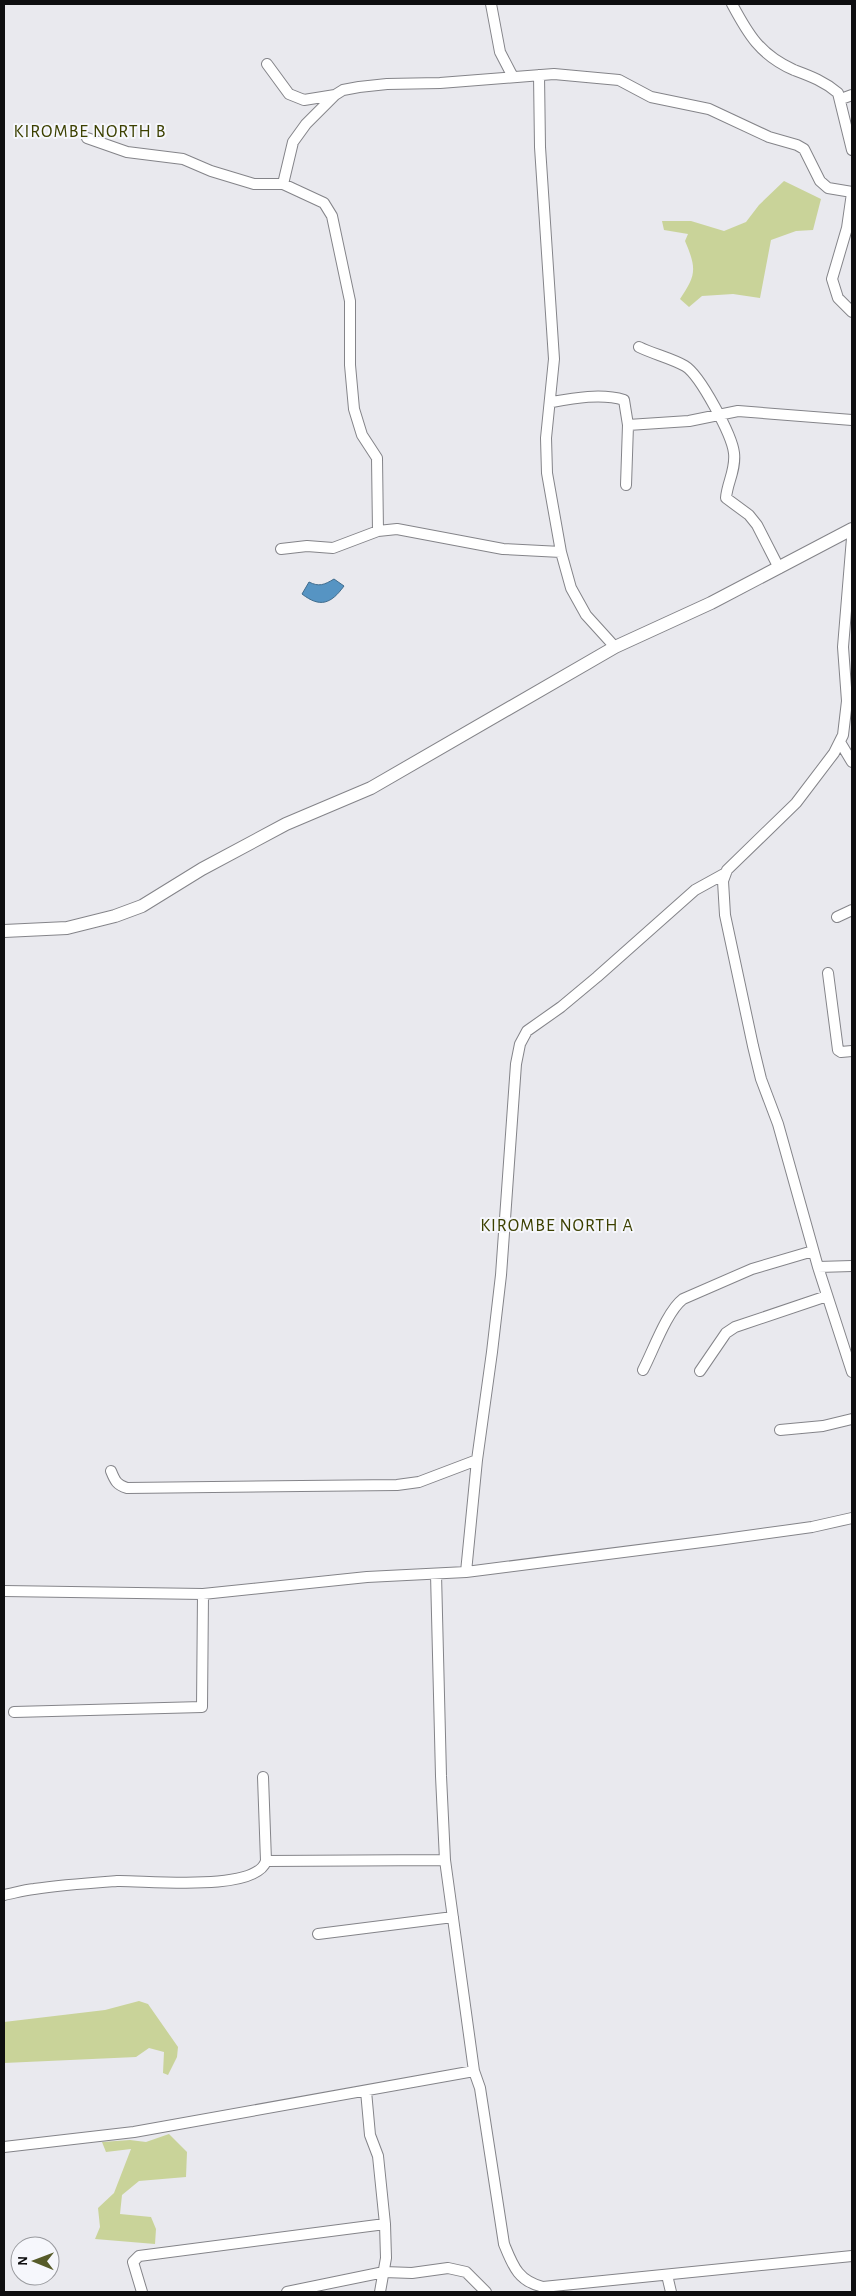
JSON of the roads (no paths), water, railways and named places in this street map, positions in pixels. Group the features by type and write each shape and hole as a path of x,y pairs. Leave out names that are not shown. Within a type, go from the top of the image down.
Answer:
{"street":[{"path":"491,4 500,52 513,77"},
{"path":"732,4 745,30 758,46 774,59 825,82 838,93 852,150"},
{"path":"268,64 289,94 296,99 311,99 335,95"},
{"path":"539,75 540,148 554,359 552,402 545,457 561,552 571,588 578,602 615,647"},
{"path":"283,184 293,142 306,124 335,95 343,90 359,87 440,84 539,75 580,75 619,80 651,97 709,109 747,128 798,145 804,150 820,182 828,188 852,193 847,228 832,279 838,298 852,312"},
{"path":"841,99 852,95"},
{"path":"87,138 127,152 183,159 254,184 283,184 324,203 332,216 350,301 350,365 354,409 362,435 377,458 378,531"},
{"path":"639,347 688,368 696,376 719,415 730,437 734,452 734,466 726,498 749,515 757,525 779,568"},
{"path":"552,402 612,397 624,400 628,425 626,484"},
{"path":"628,425 689,421 727,412 744,411 852,420"},
{"path":"281,549 341,547 378,531 397,529 503,549 561,552"},
{"path":"4,931 67,928 99,921 142,906 202,869 286,824 371,788 615,647 711,603 852,529"},
{"path":"466,1572 477,1460 501,1275 516,1064 522,1036 596,978 695,890 724,874 796,803 840,742 845,725 847,701 843,647 852,538"},
{"path":"840,742 852,762"},
{"path":"724,874 725,915 753,1046 762,1080 778,1124 813,1251 852,1372"},
{"path":"837,918 852,910"},
{"path":"828,973 838,1050 841,1052 852,1051"},
{"path":"642,1370 670,1314 676,1304 683,1299 752,1269 813,1251"},
{"path":"818,1267 852,1266"},
{"path":"700,1372 726,1333 735,1327 827,1296"},
{"path":"780,1430 824,1426 852,1419"},
{"path":"111,1471 116,1482 127,1488 397,1485 419,1482 477,1460"},
{"path":"4,1590 203,1594 367,1577 466,1572 746,1536 852,1518"},
{"path":"436,1574 440,1776 445,1860 474,2071 480,2088 504,2244 512,2263 521,2277 531,2284 543,2287 592,2287 667,2275 852,2256"},
{"path":"14,1712 202,1707 203,1594"},
{"path":"4,1895 34,1889 120,1881 181,1884 251,1875 263,1868 266,1861 264,1777"},
{"path":"266,1861 445,1860"},
{"path":"318,1934 453,1916"},
{"path":"4,2147 134,2132 474,2071"},
{"path":"366,2091 370,2134 378,2156 384,2224 384,2272 380,2292"},
{"path":"142,2292 133,2262 139,2256 384,2224"},
{"path":"287,2292 384,2272 412,2273 448,2268 460,2269 466,2272 486,2292"},
{"path":"667,2275 671,2292"},
{"path":"527,2292 543,2287"}],"water":[{"path":"334,579 344,586 330,600 325,602 314,601 302,594 309,582 322,585"}],"district":[{"name":"KIROMBE NORTH B","path":"90,131"},
{"name":"KIROMBE NORTH A","path":"557,1225"}]}
